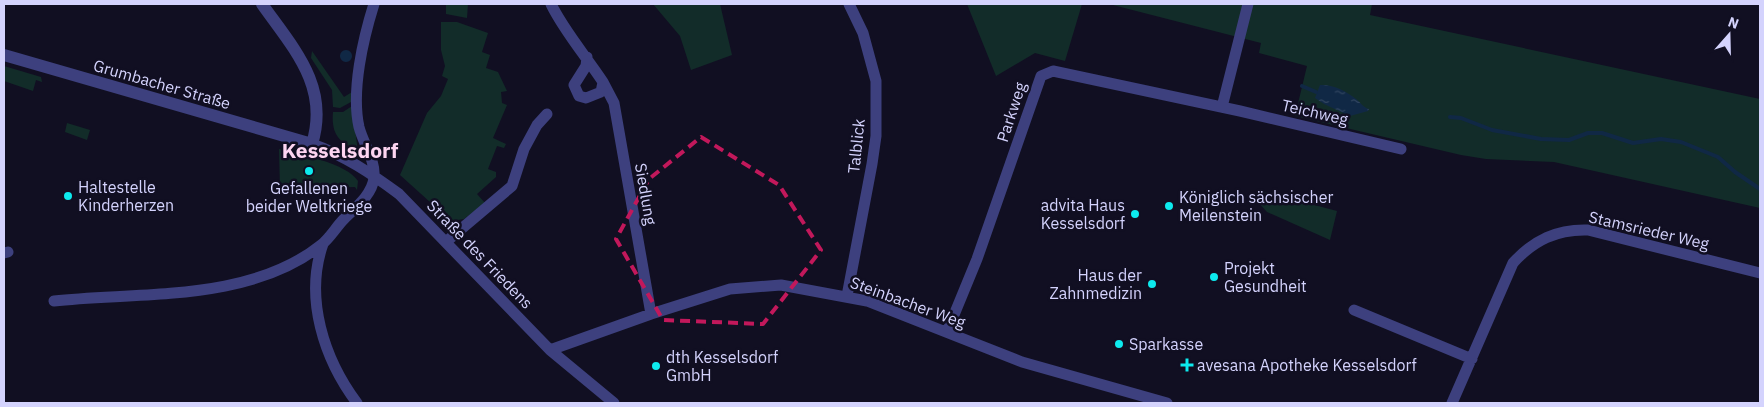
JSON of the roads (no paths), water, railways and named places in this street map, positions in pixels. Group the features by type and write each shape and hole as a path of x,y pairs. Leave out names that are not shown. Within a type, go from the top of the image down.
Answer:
{"street":[{"path":"262,4 310,77 316,95 317,110 312,144"},
{"path":"54,301 193,291 254,279 298,260 323,244 372,188 375,176 360,127 357,103 361,60 374,4"},
{"path":"551,4 557,17 587,57 603,82 601,92 586,98 579,96 575,91 574,82 586,66 587,57"},
{"name":"Talblick","path":"847,296 875,145 876,81 863,33 848,4"},
{"path":"1222,107 1248,4"},
{"name":"Grumbacher Straße","path":"4,55 312,144"},
{"name":"Parkweg","path":"947,332 977,258 1040,76 1053,71 1222,107"},
{"name":"Siedlung","path":"603,82 614,103 651,314"},
{"name":"Teichweg","path":"1222,107 1401,149"},
{"path":"447,242 512,186 524,149 537,125 547,114"},
{"name":"Straße des Friedens","path":"312,144 332,152 375,176 399,194 550,350 614,403"},
{"name":"Stamsrieder Weg","path":"1452,403 1513,263 1526,250 1552,234 1570,230 1588,230 1760,273"},
{"path":"323,244 318,260 316,307 324,341 336,369 357,403"},
{"name":"Steinbacher Weg","path":"550,350 651,314 730,289 759,285 781,285 868,301 1022,362 1167,403"},
{"path":"1354,310 1472,359"}],"water":[{"path":"346,50 352,56 346,62 340,56"},
{"path":"1320,85 1344,91 1369,109 1368,111 1350,116 1324,104 1315,98"}],"waterway":[{"path":"1302,86 1316,92"},
{"path":"1450,117 1461,118 1492,130 1541,139 1569,140 1588,133 1602,133 1633,143 1661,139 1681,142 1718,157 1735,172 1760,189"}],"place":[{"name":"Gefallenen beider Weltkriege","path":"309,171"},
{"name":"Haltestelle Kinderherzen","path":"68,196"},
{"name":"Königlich sächsischer Meilenstein","path":"1169,206"},
{"name":"advita Haus Kesselsdorf","path":"1135,214"},
{"name":"Projekt Gesundheit","path":"1214,277"},
{"name":"Haus der Zahnmedizin","path":"1152,284"},
{"name":"Sparkasse","path":"1119,344"},
{"name":"avesana Apotheke Kesselsdorf","path":"1187,365"},
{"name":"dth Kesselsdorf GmbH","path":"656,366"}],"district":[{"name":"Kesselsdorf","path":"340,150"}]}
